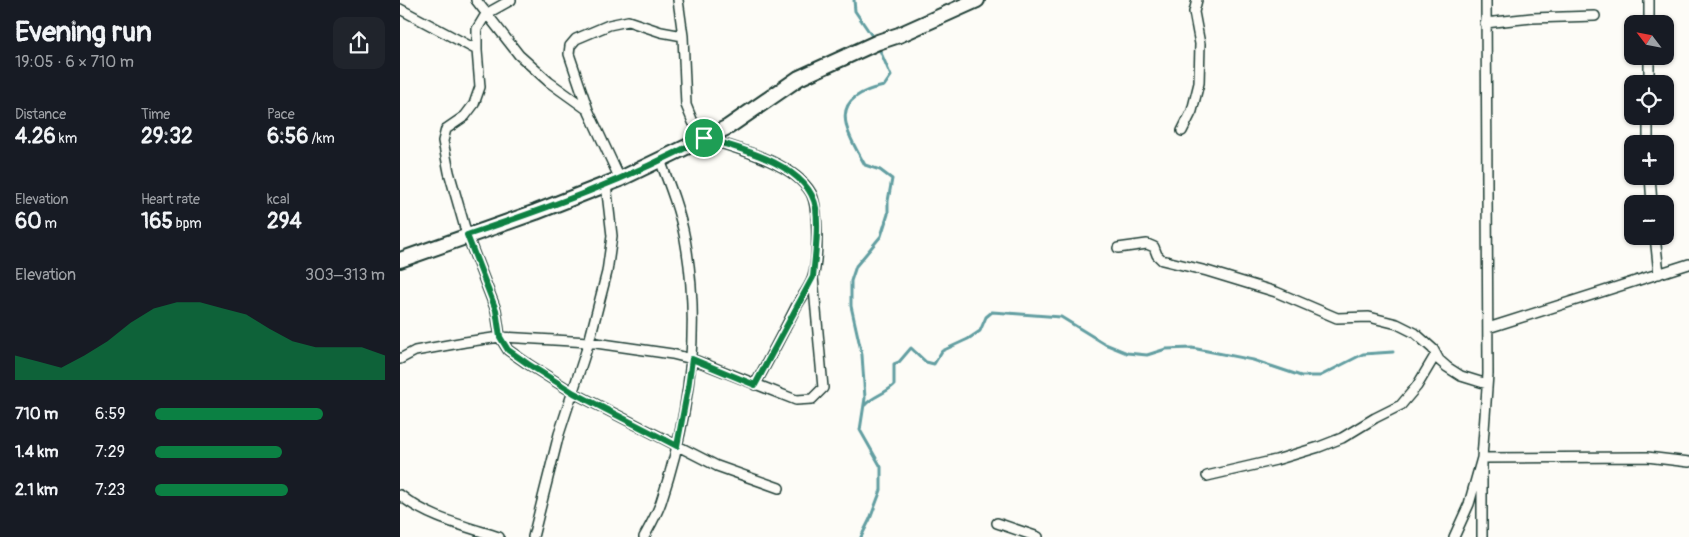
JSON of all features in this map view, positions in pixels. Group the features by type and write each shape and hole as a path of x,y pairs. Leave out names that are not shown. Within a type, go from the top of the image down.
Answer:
{"street":[{"path":"476,0 519,54 549,82 588,110"},
{"path":"511,0 486,14 477,29 480,87 474,104 465,116 446,129 443,141 449,172 467,235 496,310 500,337 508,350 574,393 724,469 779,488"},
{"path":"400,359 415,351 500,337 589,342 672,354 692,359 796,400 812,399 823,388 813,277 817,238 816,208 811,193 800,181 781,166 740,148 704,138 693,122 686,105 683,36 678,0"},
{"path":"400,260 536,212 620,179 728,127 799,78 977,0"},
{"path":"1182,131 1192,111 1199,83 1200,44 1194,12 1197,0"},
{"path":"1482,537 1482,458 1487,384 1488,328 1486,0"},
{"path":"1649,0 1649,15"},
{"path":"400,9 477,50"},
{"path":"1486,23 1532,18 1595,16"},
{"path":"620,179 588,110 569,54 570,46 576,39 609,25 628,21 661,32 683,36"},
{"path":"644,537 660,504 677,446 692,359 693,333 686,239 678,207 660,160"},
{"path":"533,537 559,434 574,393 589,342 612,248 612,230 606,184"},
{"path":"1118,248 1147,244 1154,247 1157,255 1162,260 1207,271 1276,292 1337,318 1369,317 1397,324 1415,333 1433,349 1447,366 1461,376 1487,384"},
{"path":"1656,245 1659,274"},
{"path":"1488,328 1689,264"},
{"path":"755,385 813,277"},
{"path":"1207,476 1319,448 1342,438 1401,405 1414,391 1436,354"},
{"path":"1482,458 1647,457 1689,462"},
{"path":"1454,537 1469,504 1482,458"},
{"path":"400,495 421,509 446,520 499,537"},
{"path":"997,523 1038,537"}],"waterway":[{"path":"854,0 855,11 874,39"},
{"path":"861,537 881,490 881,467 860,430 865,398 862,355 851,306 851,281 856,266 881,236 888,214 892,179 880,170 865,165 851,138 845,115 848,106 854,98 866,91 884,86 891,76 878,46"},
{"path":"865,405 894,385 894,364 899,362 911,348 926,362 934,364 942,351 980,331 986,317 992,312 1061,317 1105,344 1127,353 1147,355 1166,349 1192,348 1253,360 1301,376 1320,376 1363,354 1393,352"}],"route":[{"path":"704,138 740,148 781,166 800,181 811,193 816,208 817,238 813,277 755,385 692,359 677,446 574,393 508,350 500,337 496,310 467,235 536,212 620,179 704,138"}]}
